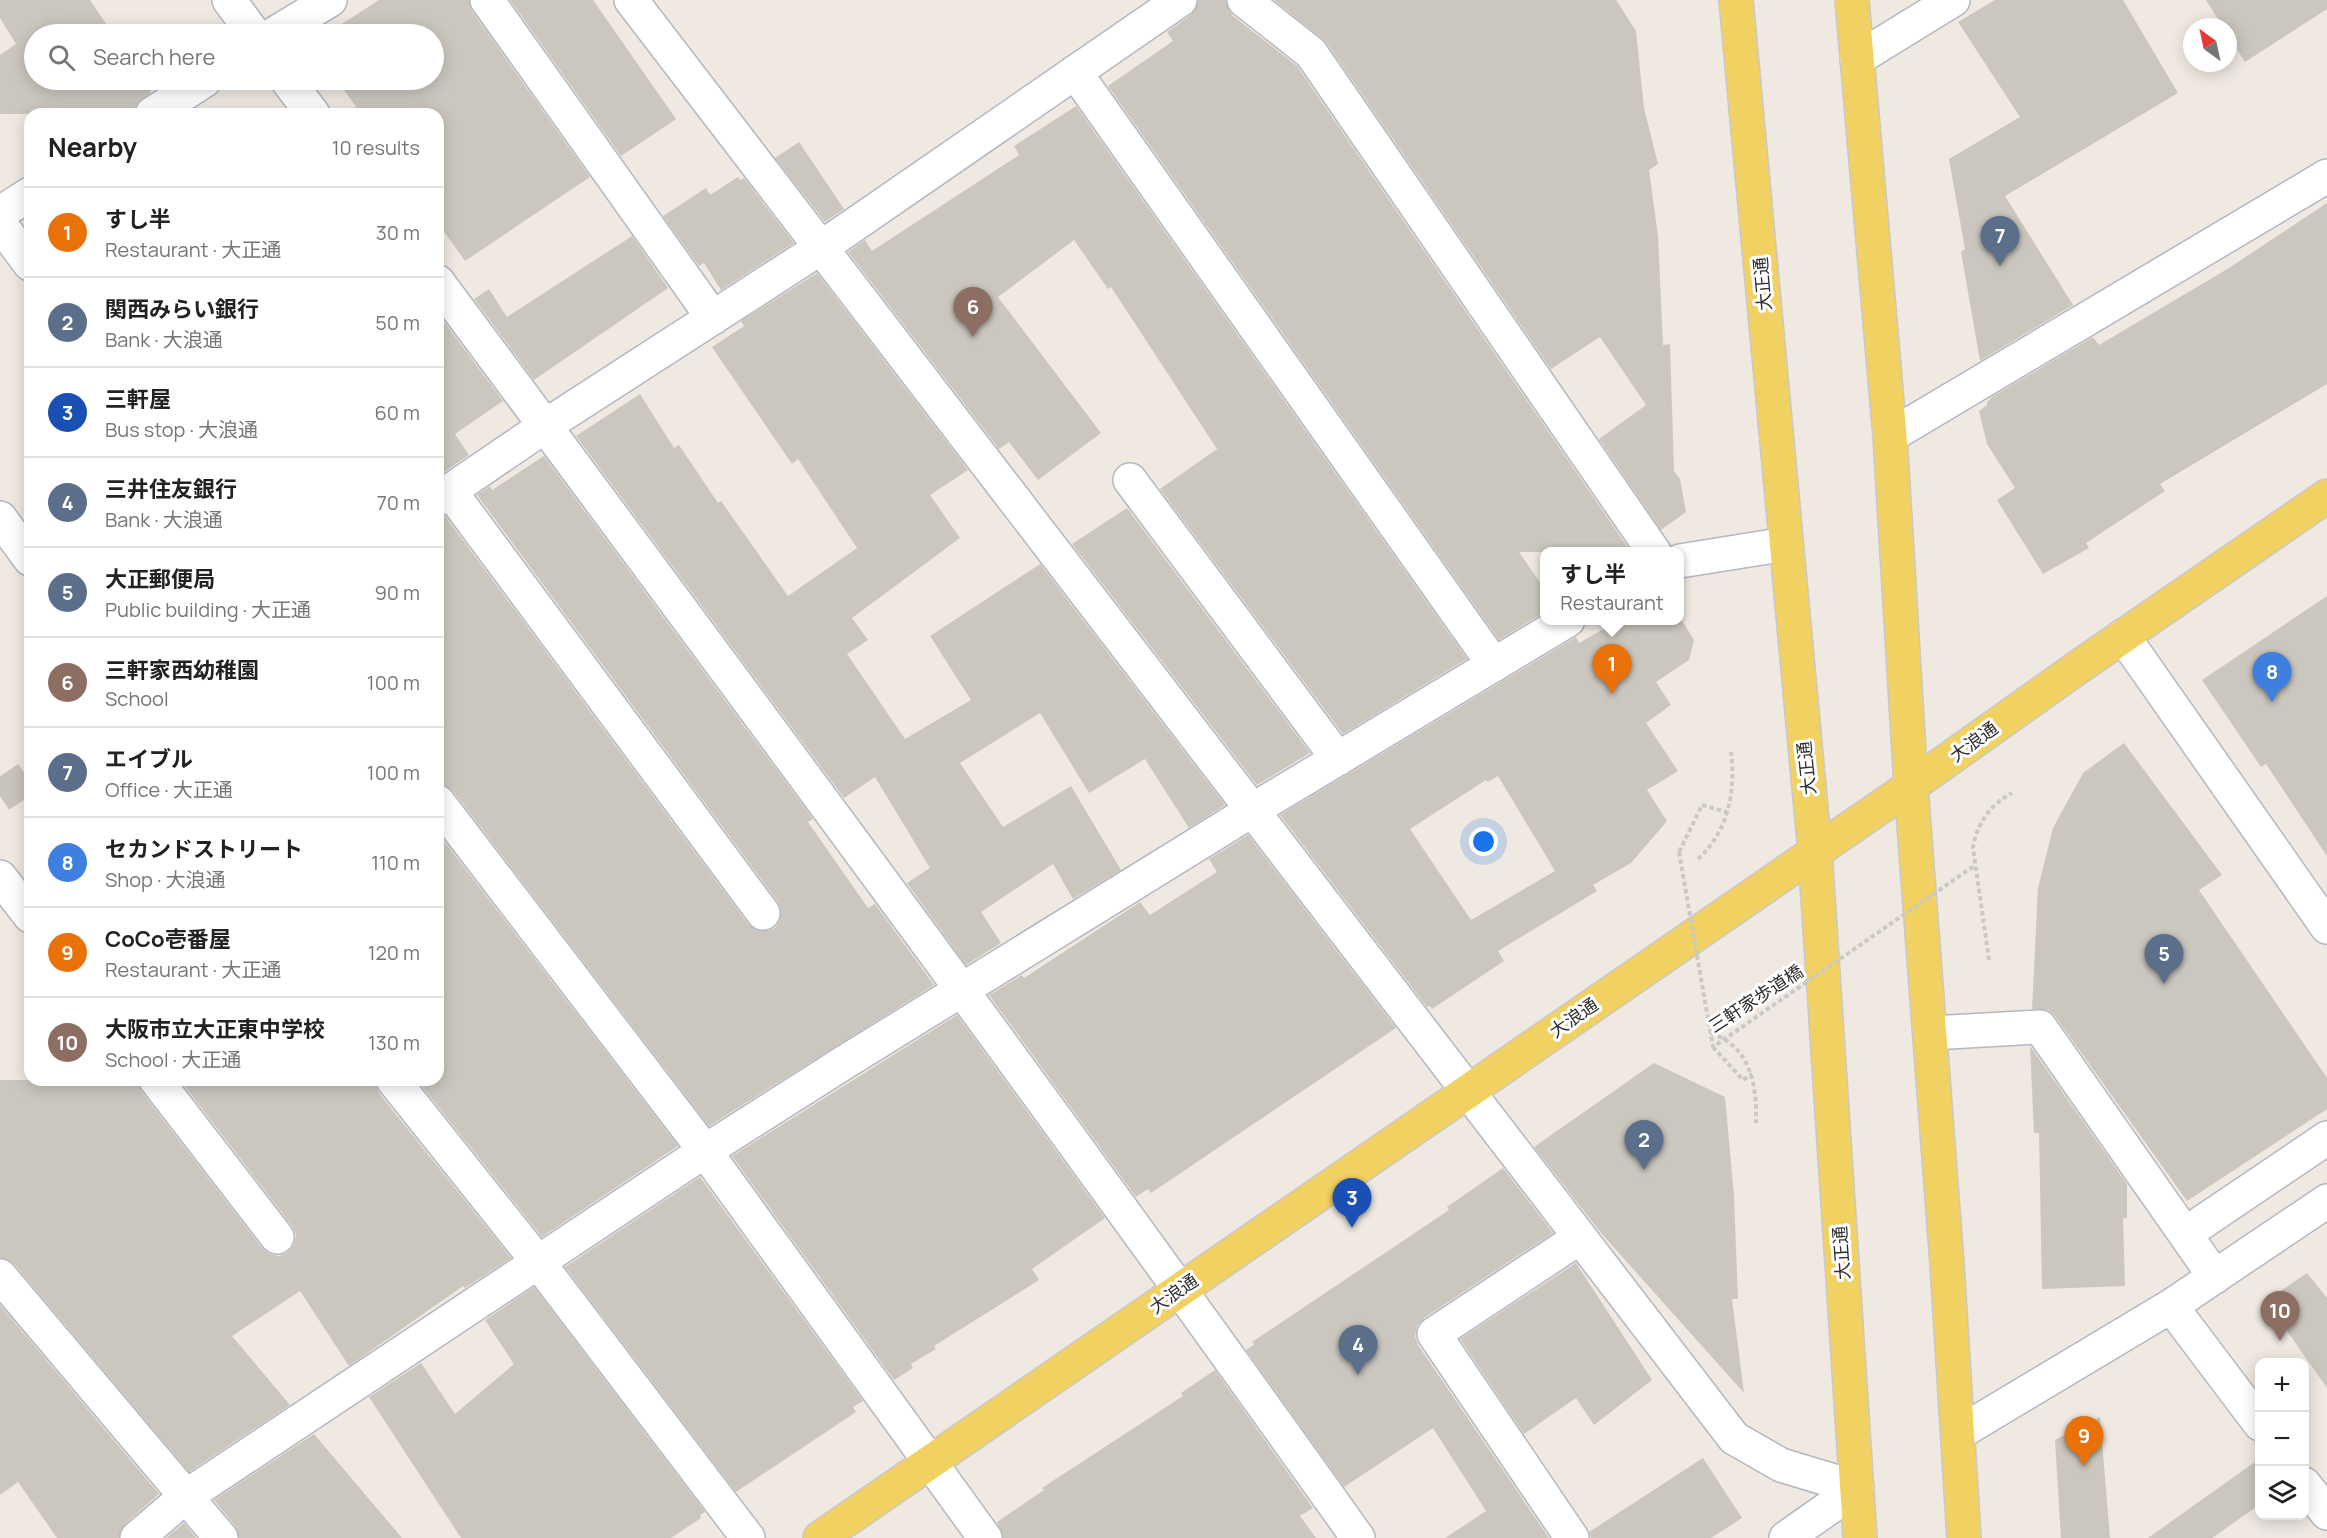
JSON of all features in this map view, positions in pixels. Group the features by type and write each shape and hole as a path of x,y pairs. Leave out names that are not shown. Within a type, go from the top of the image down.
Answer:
{"main road":[{"name":"大正通","path":"1737,0 1815,852 1860,1538"},
{"path":"1852,0 1890,436 1911,786 1959,1433 1964,1538"},
{"name":"大浪通","path":"820,1538 1911,786 2123,636 2327,496"}],"street":[{"path":"229,0 247,24"},
{"path":"290,24 330,0"},
{"path":"487,0 713,318"},
{"path":"631,0 1466,1092 1734,1438 1781,1465 1857,1488"},
{"path":"763,913 444,495 545,426 822,247 1179,0"},
{"path":"1244,0 1311,53 1651,547"},
{"path":"1857,59 1953,0"},
{"path":"1074,72 1494,665"},
{"path":"161,108 189,90"},
{"path":"295,90 308,108"},
{"path":"1890,436 2327,176"},
{"path":"0,213 24,198"},
{"path":"0,224 24,256"},
{"path":"444,290 961,988 1181,1289 1358,1538"},
{"path":"1130,480 1338,759"},
{"path":"0,518 24,552"},
{"path":"1684,560 1786,543"},
{"path":"137,1538 185,1497 705,1151 961,988 1561,625"},
{"path":"2123,636 2327,927"},
{"path":"444,810 705,1151 985,1538"},
{"path":"0,877 24,908"},
{"path":"1930,1033 2040,1027 2215,1276"},
{"path":"161,1086 277,1237"},
{"path":"398,1086 538,1262 748,1538"},
{"path":"2185,1234 2327,1138"},
{"path":"1959,1433 2171,1306 2327,1201"},
{"path":"1572,1538 1434,1334 1579,1238"},
{"path":"0,1276 221,1538"},
{"path":"2171,1306 2255,1419"},
{"path":"1786,1538 1857,1488"},
{"path":"2309,1491 2327,1514"}],"path":[{"path":"1698,860 1717,835 1727,812 1732,789 1731,752"},
{"path":"1989,960 1973,848 1980,824 1994,805 2012,793"},
{"name":"三軒家歩道橋","path":"1727,812 1702,805 1679,852 1713,1047 1974,866"},
{"path":"1711,1033 1732,1043 1746,1061 1756,1088 1756,1123"},
{"path":"1713,1047 1743,1080 1752,1074"}],"building":[{"path":"0,0 90,0 106,24 24,24 24,90 150,90 151,92 135,108 24,108 24,114 0,114 0,55 16,44 0,18"},
{"path":"379,0 469,0 472,11 590,177 465,261 444,231 444,108 357,108 344,90 444,90 444,24 342,24"},
{"path":"510,0 593,0 676,119 621,156"},
{"path":"1198,0 1226,0 1232,15 1297,66 1628,547 1540,547 1540,552 1519,552 1540,583 1540,615 1499,640 1108,86 1173,41 1167,32 1191,15"},
{"path":"1274,0 1616,0 1636,31 1644,108 1658,164 1649,170 1658,236 1663,345 1670,344 1674,471 1680,479 1686,512 1661,530 1599,439 1646,405 1600,337 1551,369 1326,42"},
{"path":"1995,0 2123,0 2178,93 2005,196 2073,305 1980,361 1961,252 1965,249 1949,159 2020,117 1958,22"},
{"path":"2206,0 2327,0 2327,9 2245,62 2237,49 2237,18 2217,18"},
{"path":"1076,106 1467,659 1343,734 1160,489 1217,449 1111,287 1108,289 1074,240 998,297 1101,433 1038,480 1009,442 999,449 848,252 865,240 872,251 1019,155 1014,146"},
{"path":"799,142 844,209 825,222 775,158"},
{"path":"738,177 740,180 744,178 794,243 721,290 704,263 699,266 663,216 706,188 710,195"},
{"path":"2327,203 2327,384 2160,484 2165,491 2086,543 2089,548 2043,574 1997,500 2015,488 1987,444 1979,411 1992,397 2093,337 2099,345 2229,268"},
{"path":"632,236 668,288 534,380 474,299 489,289 507,317"},
{"path":"817,273 968,470 930,495 960,538 852,618 868,640 847,654 905,739 971,700 930,636 1040,564 1225,805 1189,828 1145,759 1089,793 1040,713 960,763 1003,827 1071,786 1121,870 1073,899 1053,864 981,912 1001,943 966,965 907,883 930,868 875,777 844,798 576,436 640,394 674,448 679,445 718,503 721,501 788,596 857,548 798,459 792,464 712,347 744,326 741,321"},
{"path":"444,322 503,401 455,434 469,455 444,472"},
{"path":"544,456 813,819 808,822 868,908 875,904 934,985 709,1126 453,791 444,787 445,516 748,924 756,930 766,931 775,928 780,920 781,910 778,902 477,495 490,486 492,490"},
{"path":"1127,508 1310,753 1257,785 1072,544"},
{"path":"2327,596 2327,856 2266,764 2261,767 2202,680"},
{"path":"1684,624 1694,640 1689,660 1656,682 1671,705 1646,723 1678,771 1647,790 1667,821 1631,863 1593,885 1597,891 1498,951 1504,961 1432,1009 1430,1006 1427,1007 1280,815 1576,637 1579,643 1610,625","holes":["1498,776 1555,871 1471,920 1410,829 1486,780 1488,782"]},
{"path":"2124,743 2222,875 2199,890 2327,1078 2327,1109 2187,1201 2055,1016 2048,1010 2032,1009 2038,888 2053,828 2083,773"},
{"path":"1248,835 1396,1028 1151,1193 1148,1189 1136,1197 989,995 1022,975 1024,978 1140,902 1150,915 1217,872 1209,859"},
{"path":"444,841 678,1146 542,1237 422,1086 444,1086"},
{"path":"957,1015 1105,1218 1032,1269 1039,1280 934,1346 936,1349 911,1364 913,1368 894,1380 732,1156"},
{"path":"2030,1046 2127,1184 2127,1218 2123,1218 2125,1286 2042,1289 2039,1133 2034,1133"},
{"path":"1654,1063 1725,1097 1734,1196 1738,1299 1732,1299 1744,1393 1601,1233 1534,1147"},
{"path":"0,1080 24,1080 24,1086 140,1086 141,1091 262,1248 269,1254 279,1256 288,1252 294,1245 296,1235 292,1226 185,1086 376,1086 378,1092 511,1258 465,1288 463,1286 349,1366 300,1291 232,1336 290,1405 189,1472 14,1264 0,1258"},
{"path":"1503,1168 1553,1233 1424,1318 1417,1326 1415,1336 1418,1345 1549,1538 1445,1538 1486,1511 1433,1428 1344,1487 1246,1350 1254,1345 1252,1342 1449,1210 1447,1207"},
{"path":"700,1177 863,1401 853,1407 856,1412 736,1492 565,1267"},
{"path":"1576,1263 1652,1380 1594,1425 1576,1398 1524,1434 1460,1339"},
{"path":"2307,1273 2327,1298 2327,1388 2309,1362 2309,1358 2306,1358 2266,1301"},
{"path":"534,1287 705,1512 700,1515 701,1518 671,1538 461,1538 369,1397 421,1363 455,1414 514,1364 485,1320"},
{"path":"0,1305 159,1494 125,1524 119,1538 57,1538 18,1482 0,1495"},
{"path":"1215,1370 1313,1508 1300,1516 1316,1538 1003,1538 997,1522 1044,1490 1042,1488 1183,1396 1181,1393"},
{"path":"2100,1417 2110,1538 2061,1538 2055,1440"},
{"path":"314,1434 402,1538 239,1538 235,1526 214,1500"},
{"path":"1703,1458 1742,1518 1711,1538 1591,1538 1589,1532"},
{"path":"2255,1462 2255,1508 2212,1538 2148,1538"},
{"path":"184,1523 196,1538 166,1538"}],"tunnel":[{"path":"0,796 24,780"}],"place":[{"name":"エイブル","path":"2000,266"},
{"name":"三軒家西幼稚園","path":"973,337"},
{"name":"すし半","path":"1612,694"},
{"name":"セカンドストリート","path":"2272,702"},
{"name":"大正郵便局","path":"2164,984"},
{"name":"関西みらい銀行","path":"1644,1170"},
{"name":"三軒屋","path":"1352,1228"},
{"name":"大阪市立大正東中学校","path":"2280,1341"},
{"name":"三井住友銀行","path":"1358,1375"},
{"name":"CoCo壱番屋","path":"2084,1466"}]}
